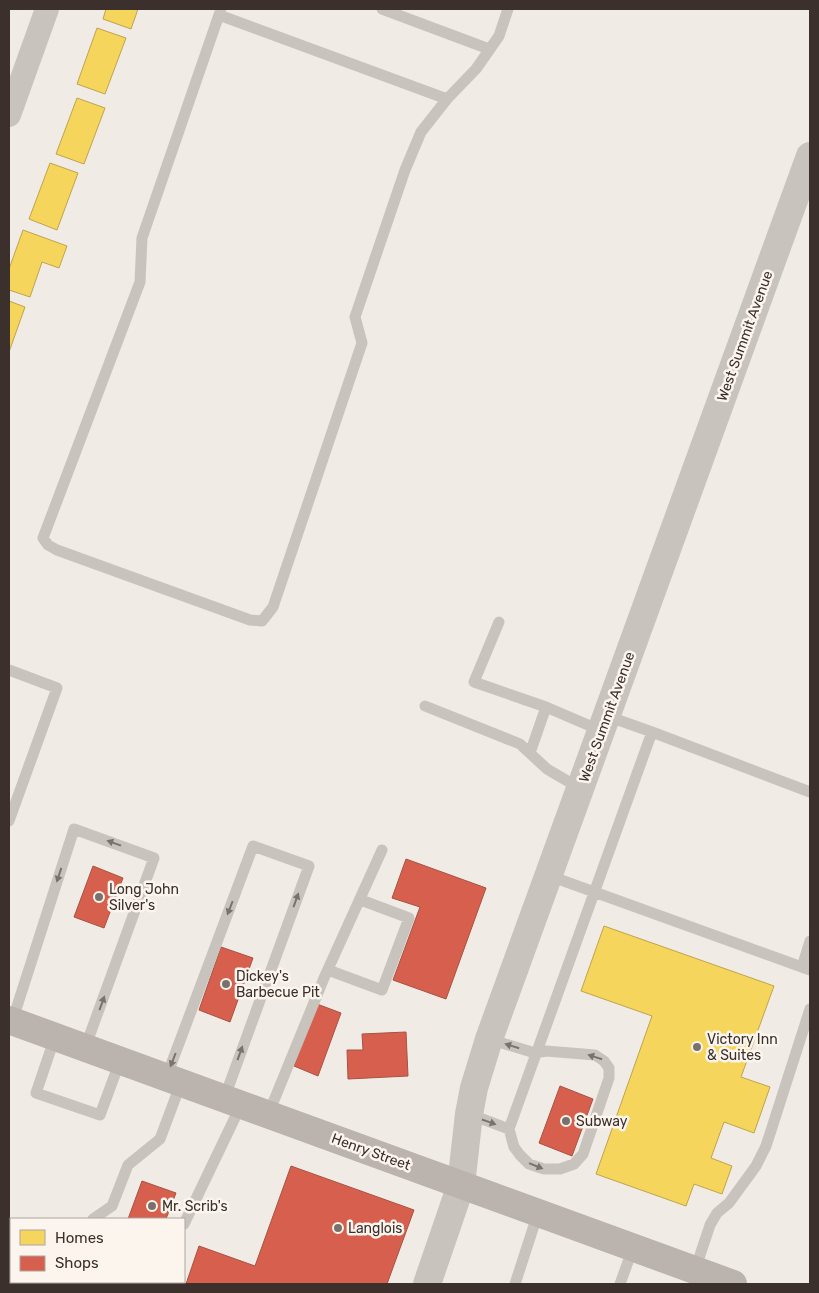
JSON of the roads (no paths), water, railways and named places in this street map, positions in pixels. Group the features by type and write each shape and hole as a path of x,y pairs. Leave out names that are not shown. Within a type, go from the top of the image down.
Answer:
{"main road":[{"name":"Henry Street","path":"10,1024 85,1048 727,1283"}],"street":[{"path":"9,115 47,9"},
{"name":"West Summit Avenue","path":"427,1284 461,1185 469,1114 474,1088 489,1040 810,156"}],"lane":[{"path":"382,9 489,49"},
{"path":"448,99 220,12 142,238 140,282 43,538 48,545 57,550 250,620 262,621 272,607 362,343 355,317 405,170 421,132 476,69 499,36 508,9"},
{"path":"498,622 474,682 605,723 652,732 810,792"},
{"path":"9,670 57,688 9,821"},
{"path":"425,706 520,744 547,769 581,789"},
{"path":"530,753 546,706"},
{"path":"489,1040 535,1054 546,1051 595,1056 604,1061 609,1068 608,1078 586,1147 583,1154 574,1164 560,1169 544,1169 529,1164 514,1147 509,1129 535,1054 652,732"},
{"path":"10,1024 74,829 154,858 85,1048"},
{"path":"94,1218 112,1206 128,1165 160,1139 173,1081 253,846 309,866 232,1102 185,1221"},
{"path":"268,1115 328,970 382,850"},
{"path":"550,876 806,968 810,941"},
{"path":"328,970 382,990 409,918 361,900"},
{"path":"695,1270 713,1219 729,1203 756,1166 766,1146 810,1009"},
{"path":"54,1037 36,1093 100,1116 120,1061"},
{"path":"469,1114 509,1129"},
{"path":"515,1284 538,1213"},
{"path":"620,1284 633,1248"}],"place":[{"name":"Long John Silver's","path":"99,897"},
{"name":"Dickey's Barbecue Pit","path":"226,984"},
{"name":"Victory Inn & Suites","path":"697,1047"},
{"name":"Subway","path":"566,1121"},
{"name":"Mr. Scrib's","path":"152,1206"},
{"name":"Langlois","path":"338,1228"}]}
